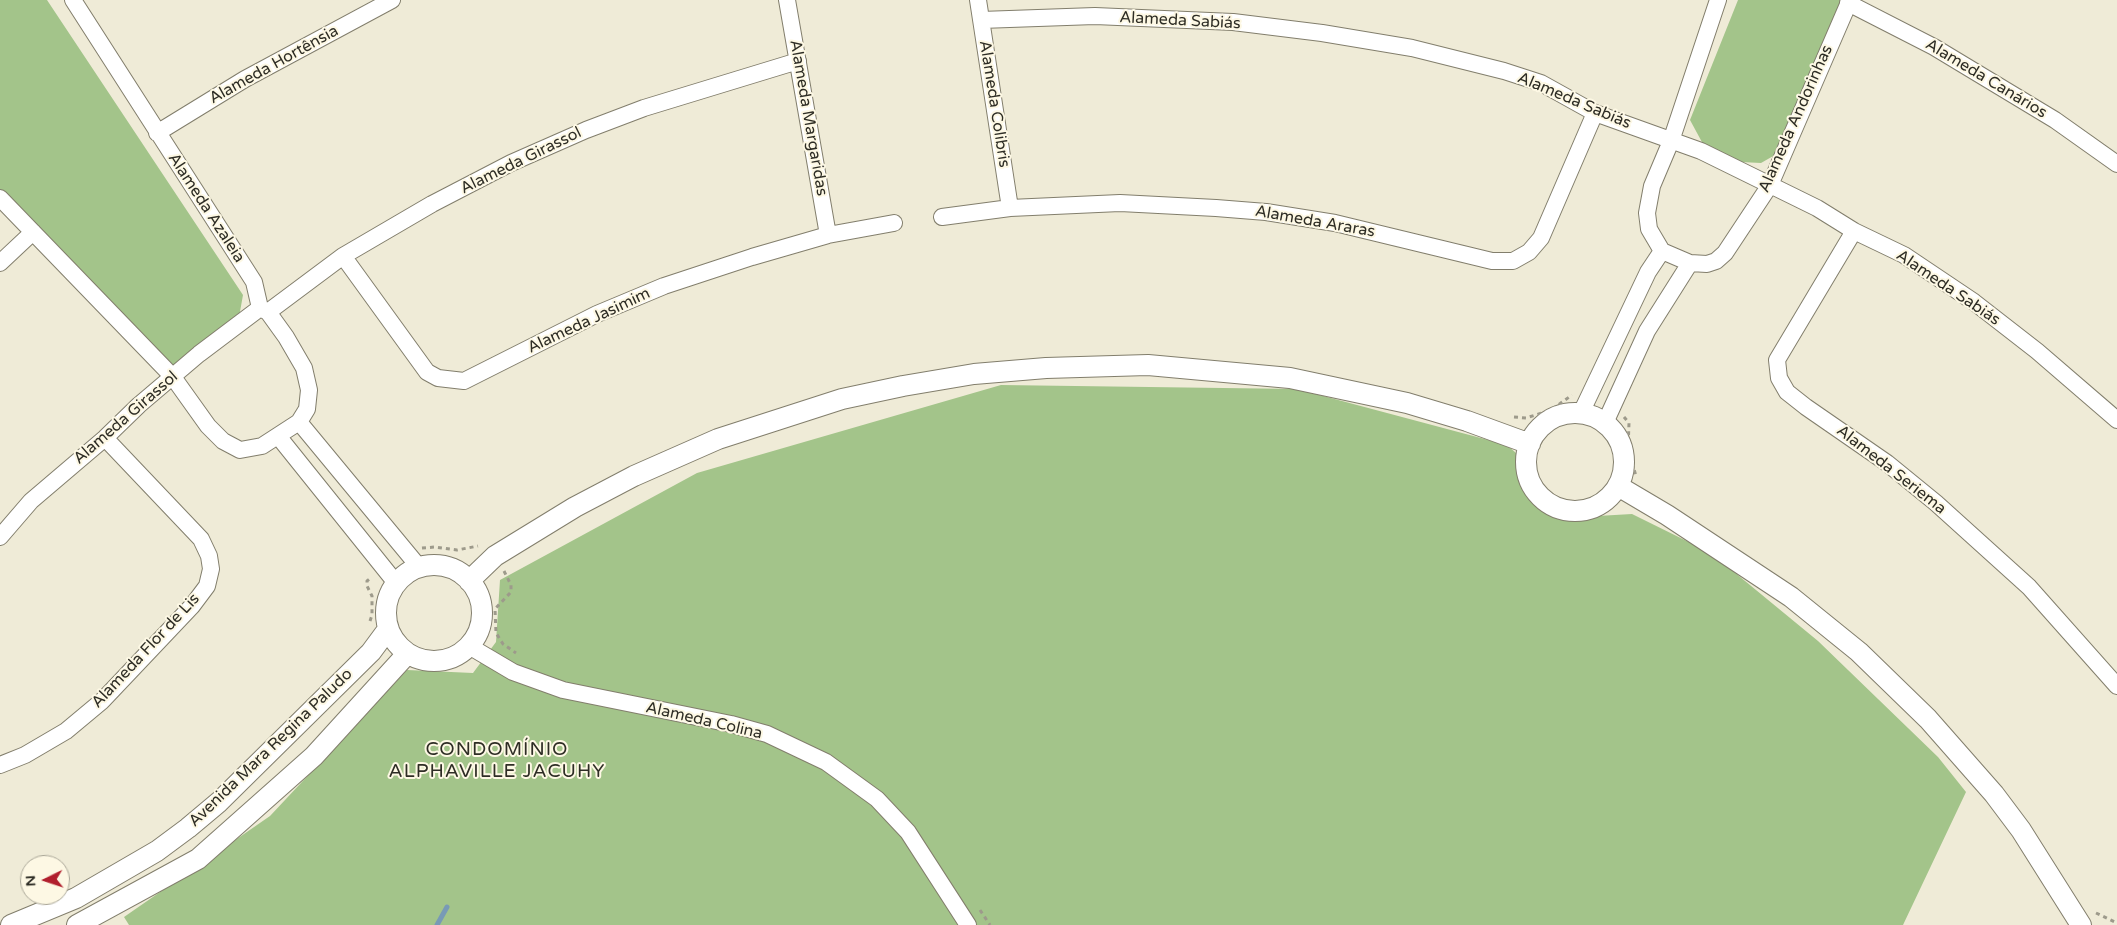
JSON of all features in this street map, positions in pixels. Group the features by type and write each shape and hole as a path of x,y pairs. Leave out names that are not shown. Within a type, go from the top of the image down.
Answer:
{"street":[{"name":"Alameda Azaleia","path":"74,0 157,133 254,282 264,310 286,337 304,368 309,390 307,409 298,422"},
{"name":"Alameda Hortênsia","path":"157,133 245,79 392,0"},
{"name":"Alameda Margaridas","path":"787,0 828,235"},
{"name":"Alameda Colibris","path":"978,0 1010,208"},
{"path":"1627,484 1590,509 1578,511 1554,506 1544,500 1530,480 1527,468 1530,444 1538,430 1551,420 1585,404 1648,272 1662,252 1649,229 1647,213 1652,186 1671,141 1718,0"},
{"name":"Alameda Canários","path":"1849,2 1934,47 2055,120 2117,164"},
{"name":"Alameda Andorinhas","path":"1662,252 1690,263 1716,261 1725,253 1770,185 1849,2"},
{"name":"Alameda Sabiás","path":"981,20 1095,16 1234,22 1322,33 1412,48 1504,71 1541,83 1595,113 1701,150 1817,208 1854,231 1904,255 1974,302 2037,351 2117,420"},
{"name":"Alameda Girassol","path":"0,537 32,501 173,377 264,310 343,256 502,168 586,130 644,108 798,61"},
{"name":"Alameda Araras","path":"942,217 1010,208 1120,203 1266,212 1335,222 1492,261 1512,261 1529,252 1541,238 1595,113"},
{"path":"0,198 173,377 208,426 240,450 262,446 298,422 345,480 414,559 432,565 446,566 459,572 469,581 477,593 481,614 477,634 469,646 458,655 439,661 420,659 407,654 396,643 388,629 385,613 390,576 278,436"},
{"name":"Alameda Jasimim","path":"343,256 427,372 438,378 464,381 597,314 664,286 752,257 828,235 894,223"},
{"name":"Alameda Seriema","path":"1854,231 1777,360 1779,378 1788,392 1806,407 1887,464 1936,503 2029,587 2117,686"},
{"path":"0,263 33,232"},
{"path":"1605,423 1647,331 1690,263"},
{"path":"1624,320 1647,331"},
{"path":"469,581 496,556 575,507 634,476 718,439 842,399 974,374 1046,368 1148,365 1290,378 1408,402 1468,421 1530,444"},
{"path":"1585,404 1620,441 1623,452 1623,476 1627,484 1667,515 1791,597 1859,652 1928,719 1994,794 2021,830 2081,925"},
{"name":"Alameda Flor de Lis","path":"0,765 25,755 66,731 102,701 192,606 207,586 211,569 209,556 201,539 105,438"},
{"path":"326,496 345,480"},
{"path":"390,576 406,573 414,559"},
{"name":"Avenida Mara Regina Paludo","path":"12,925 76,898 157,851 188,828 218,802 371,652 388,629"},
{"name":"Alameda Colina","path":"469,646 513,672 563,690 731,724 767,734 826,762 878,799 908,832 963,922"},
{"name":"Avenida Mara Regina Paludo","path":"77,925 198,859 314,756 407,654"}],"path":[{"path":"1507,416 1526,418 1551,410 1571,396 1585,404"},
{"path":"1614,402 1629,423 1627,484"},
{"path":"414,559 427,547 457,550 475,548 486,542 496,556 511,585 511,592 495,609 496,633 503,644 520,655"},
{"path":"368,626 372,615 372,602 367,581 390,576"},
{"path":"978,906 990,925"},
{"path":"2090,907 2096,913 2117,923"}],"green space":[{"path":"0,0 47,0 243,295 239,317 181,366 162,365 0,206"},
{"path":"1738,0 1853,0 1775,155 1761,163 1741,162 1703,144 1690,120"},
{"path":"1001,385 1297,389 1507,445 1534,469 1563,518 1632,514 1711,553 1818,641 1938,757 1966,792 1903,925 129,925 124,917 270,816 407,670 473,673 496,642 500,580 697,473"}],"waterway":[{"path":"437,925 447,907"}],"district":[{"name":"CONDOMÍNIO ALPHAVILLE JACUHY","path":"497,761"}]}
